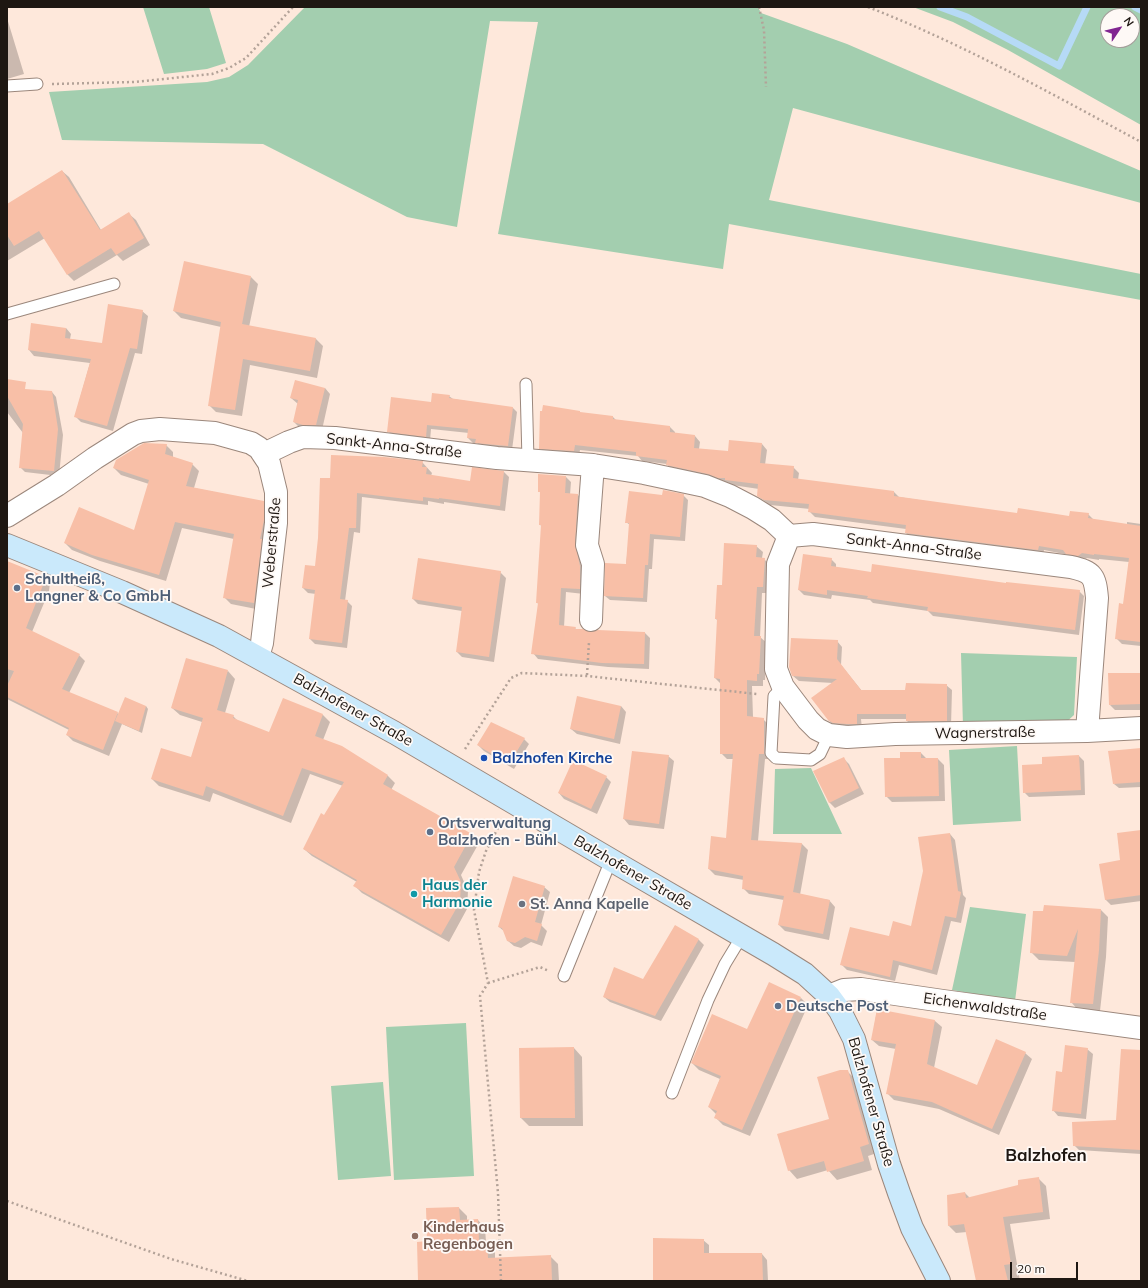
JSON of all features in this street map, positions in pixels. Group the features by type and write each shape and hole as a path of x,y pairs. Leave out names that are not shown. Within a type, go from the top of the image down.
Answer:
{"street":[{"name":"Weberstraße","path":"7,516 57,485 101,454 141,430 160,429 215,432 251,443 259,448 264,454 273,475 276,492 276,523 262,643 258,657"},
{"name":"Sankt-Anna-Straße","path":"264,454 289,442 304,438 335,438 497,458 593,465 670,478 706,486 753,508 772,520 789,536 813,534 1085,570 1095,580 1097,598 1087,731"},
{"path":"591,620 593,564 587,545 593,465"},
{"name":"Wagnerstraße","path":"789,536 778,564 776,669 779,691 817,729 829,735 847,737 895,734 1087,731 1141,728"},
{"name":"Balzhofener Straße","path":"7,545 179,617 219,636 395,733 452,768 805,974 829,996 840,1011 854,1039 859,1052 889,1164 899,1193 912,1228 939,1281"},
{"name":"Eichenwaldstraße","path":"829,996 844,990 861,989 1141,1028"}],"lane":[{"path":"7,86 37,84"},
{"path":"7,314 114,284"},
{"path":"526,384 528,460"},
{"name":"Wagnerstraße","path":"779,691 771,753 776,758 811,760 820,754 829,735"},
{"path":"564,976 611,860"},
{"path":"672,1093 708,1000 725,964 742,936"}],"path":[{"path":"37,84 134,82 212,74 229,68 246,58 293,7"},
{"path":"759,7 764,30 766,87"},
{"path":"868,7 898,19 1016,74 1141,142"},
{"path":"587,676 591,620"},
{"path":"452,768 511,678 522,673 587,676 779,691"},
{"path":"488,983 474,910 479,872 486,851 512,802"},
{"path":"501,1281 498,1193 480,996 488,983 540,967 564,976"},
{"path":"7,1201 172,1259 248,1281"}],"green space":[{"path":"143,7 209,7 226,63 207,69 164,74"},
{"path":"305,7 758,7 761,13 847,44 1141,171 1141,203 793,108 769,200 1141,274 1141,300 729,224 723,269 498,234 538,22 490,21 457,227 407,217 263,144 62,140 49,92 207,82 229,77 248,65"},
{"path":"913,7 1141,7 1141,125 1008,50 953,22"},
{"path":"961,653 1077,657 1074,715 1063,725 963,727"},
{"path":"1017,746 1021,821 953,825 949,750"},
{"path":"811,768 842,834 773,834 775,769"},
{"path":"970,907 1026,914 1015,1001 952,990"},
{"path":"466,1023 474,1176 394,1180 386,1027"},
{"path":"383,1082 391,1176 338,1180 331,1086"}],"building":[{"path":"62,170 100,230 129,212 144,238 116,255 111,248 67,275 39,231 14,246 7,235 7,204"},
{"path":"184,261 251,276 242,324 316,338 310,371 243,359 235,410 208,406 221,322 173,311"},
{"path":"108,304 143,310 137,349 130,348 107,426 74,417 91,359 28,350 31,323 66,328 65,338 102,343"},
{"path":"7,379 26,382 25,389 52,391 58,429 54,471 19,468 23,424 7,396"},
{"path":"295,380 325,388 316,425 303,425 293,422 298,400 290,398"},
{"path":"432,393 450,395 449,398 513,407 508,446 475,443 476,439 467,438 468,429 427,425 426,437 387,432 391,397 431,402"},
{"path":"543,405 613,416 613,419 670,426 670,432 695,435 694,448 728,451 729,440 762,443 760,463 794,466 793,478 894,491 894,496 1017,513 1018,508 1069,516 1070,511 1089,513 1088,518 1141,526 1141,642 1115,639 1119,603 1123,604 1129,558 1082,553 1078,556 1066,554 1063,550 1039,546 1038,550 905,533 906,525 808,512 809,504 764,500 757,496 758,484 725,480 725,478 718,478 708,474 666,465 667,460 636,456 636,452 575,445 574,451 539,449 540,411 542,411"},
{"path":"144,443 167,444 165,454 193,463 186,486 264,501 264,520 260,539 262,539 254,603 223,598 234,534 175,522 159,575 92,555 64,543 79,507 134,530 149,480 113,468 116,460"},
{"path":"331,455 384,457 423,461 422,467 427,467 426,474 470,481 472,467 504,471 500,506 439,498 423,497 423,501 357,493 356,528 349,528 340,599 348,600 342,643 309,639 315,590 302,588 305,565 315,566 318,538 320,478 330,478"},
{"path":"538,474 566,476 565,493 578,494 575,544 580,566 580,589 561,588 559,625 576,627 575,629 583,629 590,632 598,630 645,632 644,664 602,663 531,654 538,603 536,603 541,525 539,525 540,492 538,492"},
{"path":"663,490 684,494 680,537 650,534 648,565 645,565 643,598 604,596 605,563 626,564 629,523 625,523 629,491 662,495"},
{"path":"724,543 757,545 756,557 765,558 763,587 757,587 754,636 761,636 759,674 757,674 757,681 747,680 747,716 764,718 764,754 759,754 751,840 802,843 793,892 830,900 823,934 778,925 784,896 742,889 743,876 708,869 711,836 726,838 733,754 720,754 720,679 714,678 717,585 722,585"},
{"path":"803,554 832,558 831,566 871,572 872,564 1006,583 1080,590 1075,630 927,611 928,607 867,598 868,596 827,590 827,595 798,590"},
{"path":"418,558 501,571 489,657 456,652 462,607 412,599"},
{"path":"7,561 44,576 43,585 26,628 80,654 62,689 118,712 103,750 66,735 69,728 7,697 7,686 14,671 7,669"},
{"path":"791,638 838,640 837,659 861,690 905,690 906,683 947,684 947,721 906,721 906,714 857,714 857,724 833,723 828,720 811,698 837,679 792,676 789,667"},
{"path":"186,658 228,670 217,710 234,715 233,718 269,732 283,698 323,714 315,736 342,746 388,775 383,784 472,834 454,867 461,882 460,902 441,935 353,886 357,880 303,849 321,813 324,815 344,782 302,768 283,816 206,786 203,796 151,779 161,748 191,757 203,718 171,708"},
{"path":"1108,673 1141,673 1141,704 1109,705"},
{"path":"577,696 621,706 614,739 570,729"},
{"path":"125,697 146,706 139,731 115,721"},
{"path":"491,722 525,738 509,764 477,745"},
{"path":"1141,748 1141,782 1113,784 1108,751"},
{"path":"632,751 669,755 659,824 623,819"},
{"path":"900,752 921,752 921,758 938,758 939,796 885,797 884,758 900,758"},
{"path":"1079,755 1081,790 1023,793 1022,765 1042,764 1042,757"},
{"path":"844,757 859,788 829,803 813,771"},
{"path":"573,760 607,776 591,809 558,793"},
{"path":"1141,830 1141,895 1105,900 1099,864 1120,860 1117,833"},
{"path":"950,833 958,891 961,892 956,918 945,916 932,970 893,960 890,977 840,965 850,927 889,936 893,921 911,926 923,871 918,837"},
{"name":"St. Anna Kapelle","path":"513,876 545,886 535,922 542,924 537,941 525,937 515,943 507,941 502,928 498,927"},
{"path":"1044,905 1101,909 1099,950 1093,1004 1070,1003 1078,929 1067,956 1030,953 1033,911 1043,911"},
{"path":"675,925 699,939 655,1016 603,997 614,967 643,979"},
{"path":"769,982 801,997 742,1130 714,1118 717,1111 708,1107 721,1076 691,1063 712,1014 747,1029"},
{"path":"877,1009 935,1020 927,1064 977,1085 996,1039 1026,1052 992,1129 932,1102 886,1094 896,1044 871,1040"},
{"path":"1065,1045 1088,1048 1081,1114 1052,1111 1056,1071 1062,1072"},
{"path":"574,1047 575,1118 520,1118 519,1048"},
{"path":"1121,1049 1141,1050 1141,1150 1073,1146 1072,1122 1116,1120"},
{"path":"840,1070 848,1070 869,1144 860,1147 864,1161 827,1172 824,1161 788,1171 777,1134 829,1119 817,1077"},
{"path":"1039,1177 1043,1212 1003,1217 1011,1264 1004,1265 1008,1281 976,1281 964,1224 948,1226 947,1195 965,1192 966,1198 1018,1185 1018,1180"},
{"path":"459,1207 460,1220 478,1219 479,1241 487,1241 488,1258 551,1255 552,1281 418,1281 417,1242 427,1241 426,1208"},
{"path":"653,1238 704,1239 704,1253 762,1253 763,1281 653,1281"}],"waterway":[{"path":"940,7 967,17 1059,66 1087,7"},
{"path":"1135,7 1141,10"}],"place":[{"name":"Schultheiß, Langner & Co GmbH","path":"17,588"},
{"name":"Balzhofen Kirche","path":"484,758"},
{"name":"Ortsverwaltung Balzhofen - Bühl","path":"430,832"},
{"name":"Haus der Harmonie","path":"414,894"},
{"name":"St. Anna Kapelle","path":"522,904"},
{"name":"Deutsche Post","path":"778,1006"},
{"name":"Kinderhaus Regenbogen","path":"415,1236"}],"district":[{"name":"Balzhofen","path":"1046,1156"}]}
